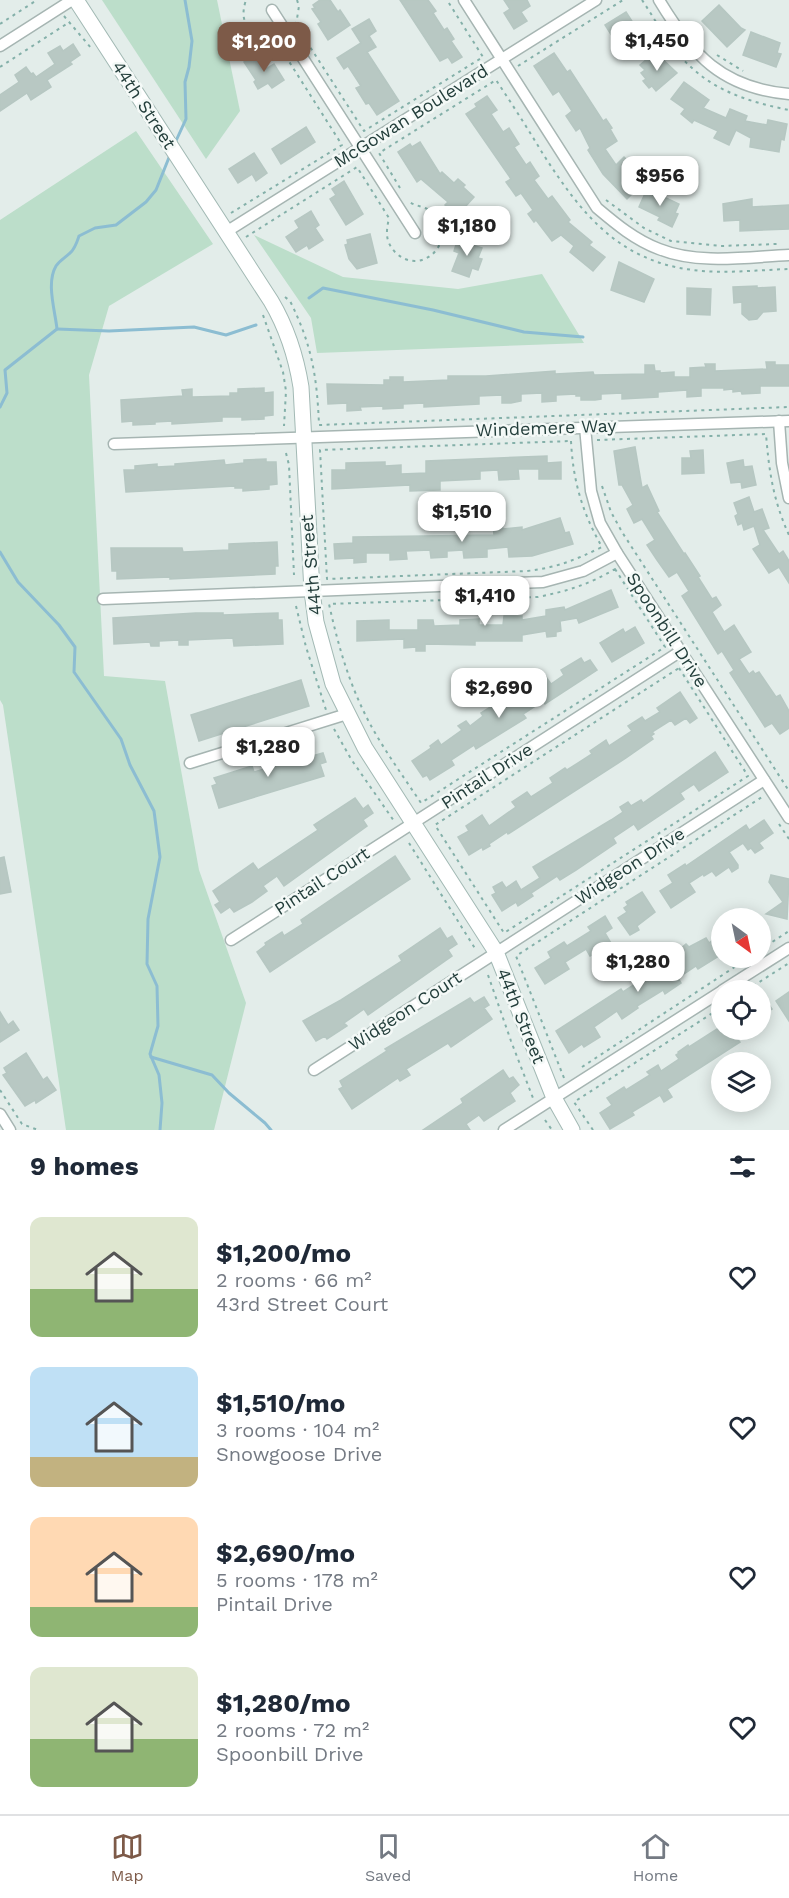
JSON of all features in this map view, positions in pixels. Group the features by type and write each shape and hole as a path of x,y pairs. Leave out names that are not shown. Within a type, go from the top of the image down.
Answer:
{"street":[{"path":"0,46 72,0"},
{"name":"44th Street","path":"76,0 271,301 290,340 301,387 312,591 316,622 333,684 365,748 496,952 554,1098 572,1130"},
{"path":"464,0 597,208 627,232 660,250 697,259 789,255"},
{"name":"McGowan Boulevard","path":"226,232 596,0"},
{"path":"659,0 696,53 720,73 750,87 789,94"},
{"path":"272,10 415,233"},
{"path":"784,421 785,482 789,498"},
{"name":"Windemere Way","path":"114,444 784,421"},
{"name":"Spoonbill Drive","path":"585,427 591,490 600,523 617,553 764,780 784,820"},
{"path":"103,598 543,582 583,571 617,553"},
{"name":"Pintail Drive","path":"413,823 681,651"},
{"path":"190,763 347,714"},
{"name":"Widgeon Drive","path":"496,952 764,780"},
{"name":"Pintail Court","path":"231,940 413,823"},
{"path":"738,980 789,948"},
{"name":"Widgeon Court","path":"314,1070 496,952"},
{"path":"504,1130 711,997"},
{"path":"0,1114 10,1130"}],"path":[{"path":"0,24 38,0"},
{"path":"225,212 234,212 342,145 276,41 248,27 244,16 246,0"},
{"path":"297,0 300,6 296,25 364,130 483,57 447,0"},
{"path":"517,67 623,0"},
{"path":"0,67 68,23"},
{"path":"714,53 751,75"},
{"path":"402,191 379,153 496,80 568,193 588,217 619,243 657,262 690,270 712,272 789,269"},
{"path":"251,245 245,236 357,167 389,218 386,236 391,247 399,256 413,262 424,260 435,252 441,243 444,230 432,211 426,207 415,206 408,201"},
{"path":"601,193 605,200 644,228 671,241 721,246 778,244"},
{"path":"280,293 290,301 308,341 317,380 319,424 789,407"},
{"path":"263,315 284,372 286,390 284,426"},
{"path":"597,449 597,440 766,434 770,481 777,507 789,534"},
{"path":"571,441 576,484 587,520 602,547 574,561 553,568 327,579 320,450 571,441"},
{"path":"286,453 289,465 294,575"},
{"path":"600,478 608,505 622,532 789,791"},
{"path":"615,569 665,647 421,803 369,722 356,695 344,663 329,604 538,597 592,583 615,569"},
{"path":"296,606 326,712"},
{"path":"679,668 748,776 504,933 435,825 679,668"},
{"path":"334,729 351,759 394,821"},
{"path":"563,1078 544,1031 531,988 516,956 762,797 767,806"},
{"path":"784,820 789,839"},
{"path":"409,843 476,950"},
{"path":"771,943 789,931"},
{"path":"763,980 789,963"},
{"path":"573,1072 733,968"},
{"path":"488,975 510,1041 533,1098"},
{"path":"593,1130 574,1102 711,1014"},
{"path":"0,1090 22,1124 38,1130"},
{"path":"545,1120 552,1130"}],"green space":[{"path":"102,0 217,0 240,111 206,159"},
{"path":"136,131 213,244 109,306 89,375 104,676 165,681 199,870 246,1003 214,1130 66,1130 3,705 0,700 0,220"},
{"path":"254,235 343,277 458,289 542,274 584,343 317,353 311,318"}],"building":[{"path":"320,0 330,0 350,25 328,40 318,24 321,22 312,9 315,8 313,5"},
{"path":"400,0 428,0 436,11 433,13 444,30 447,28 454,39 451,41 462,57 452,63 448,57 440,61"},
{"path":"504,0 527,0 530,6 521,12 527,21 514,29 504,13 510,9"},
{"path":"719,5 745,30 727,47 702,21"},
{"path":"626,12 635,26 639,23 650,40 634,50 631,45 621,50 605,25"},
{"path":"369,19 376,31 369,36 376,47 367,52 399,101 377,115 369,103 366,104 356,88 361,86 348,66 344,69 337,58 361,43 352,29"},
{"path":"751,32 780,43 777,53 781,54 776,67 743,55"},
{"path":"73,44 80,55 70,62 72,64 47,80 51,87 31,100 27,93 0,111 0,95 19,82 15,75 26,67 36,77 55,64 48,53 60,46 63,51"},
{"path":"655,52 677,73 656,91 652,86 649,88 643,81 646,79 641,73 645,70 640,65"},
{"path":"554,53 567,72 570,70 603,121 606,119 612,128 610,129 617,141 605,149 616,165 624,157 630,163 628,165 644,182 627,199 603,174 588,150 590,148 580,128 576,131 566,116 572,111 559,91 553,95 534,66"},
{"path":"257,54 266,69 274,64 284,80 272,88 268,83 258,89 254,82 256,80 244,62"},
{"path":"684,82 709,100 703,108 726,118 730,109 747,116 745,121 767,125 768,120 787,124 779,152 750,147 751,138 736,130 729,145 714,138 718,131 694,120 692,123 681,114 685,109 671,99"},
{"path":"487,96 497,110 491,114 503,132 509,128 519,144 514,147 526,165 530,162 539,176 534,180 548,199 552,196 570,220 568,222 592,242 589,245 605,257 593,271 570,252 574,246 561,235 552,241 536,220 534,222 528,214 533,210 521,193 516,196 506,182 511,179 466,114 477,107 475,104"},
{"path":"306,127 315,142 281,164 272,149"},
{"path":"420,142 440,174 442,172 454,183 458,179 474,197 457,216 445,205 448,202 421,179 417,182 398,152 410,144 412,147"},
{"path":"254,153 267,173 256,181 252,174 238,183 229,169"},
{"path":"344,181 363,214 346,225 330,199 336,195 332,189"},
{"path":"647,189 679,204 675,213 678,214 672,227 658,220 660,217 639,207"},
{"path":"752,199 752,207 789,205 789,229 740,231 740,220 724,221 723,204"},
{"path":"311,211 319,225 315,228 323,240 309,249 307,245 296,252 286,237 299,228 295,221"},
{"path":"370,234 377,263 357,269 349,259 345,245 348,244 347,240"},
{"path":"459,235 471,239 469,244 482,248 478,258 482,259 478,270 472,268 469,277 452,271 459,253 454,251"},
{"path":"619,262 654,279 644,302 611,290"},
{"path":"757,286 757,288 775,287 776,311 763,312 757,319 749,320 742,314 742,302 734,303 733,287"},
{"path":"687,288 711,289 710,315 687,314"},
{"path":"766,362 775,362 775,365 789,365 789,386 760,386 760,393 742,394 741,391 733,392 733,389 701,388 701,396 687,397 687,390 658,392 658,397 622,399 622,393 601,394 601,399 595,400 581,400 581,396 576,396 576,394 556,395 556,401 542,402 542,393 521,394 521,401 511,403 502,403 502,395 479,396 479,404 424,407 424,403 403,404 403,408 360,407 361,410 347,411 347,403 328,404 327,384 384,385 384,380 390,380 390,377 403,377 403,382 448,380 448,376 555,371 555,374 593,372 594,375 645,374 645,365 654,365 655,371 660,371 660,373 674,372 674,377 690,377 690,368 706,367 705,364 715,364 715,371 767,369"},
{"path":"264,388 264,393 273,392 273,415 264,416 264,419 242,420 242,417 222,417 222,421 172,424 172,421 133,425 133,421 122,422 121,400 183,396 182,390 192,389 192,397 230,396 230,393 238,393 238,389"},
{"path":"635,447 642,488 647,485 659,511 657,512 700,576 698,577 712,599 716,597 721,605 712,612 724,632 734,625 751,652 739,659 749,674 753,671 755,674 759,672 776,697 780,695 789,711 789,728 780,734 772,723 765,727 730,673 734,670 722,651 718,654 682,596 689,591 677,572 669,577 647,545 655,540 642,519 634,523 627,509 633,505 622,485 619,485 614,451"},
{"path":"703,450 704,473 682,474 682,458 691,458 690,451"},
{"path":"547,456 547,463 561,462 561,479 539,479 539,469 518,469 519,479 499,480 498,470 480,471 480,479 440,481 440,490 410,491 410,485 332,489 332,470 346,470 346,463 385,462 385,466 401,465 401,474 426,473 426,461"},
{"path":"266,459 266,462 276,462 277,484 269,485 269,489 243,491 243,488 235,488 235,486 126,492 124,470 135,470 135,466 157,464 157,467 175,466 175,464 224,460 225,465 244,463 244,460"},
{"path":"743,460 744,467 752,466 756,485 742,488 741,482 731,483 727,463"},
{"path":"749,497 754,512 762,509 769,528 763,530 779,554 783,551 789,561 789,583 779,567 769,573 753,549 760,545 754,526 744,530 742,523 738,525 735,516 738,514 734,503"},
{"path":"560,518 565,533 569,532 573,544 532,556 509,557 508,547 487,549 487,557 464,558 463,550 447,551 447,557 431,558 430,550 406,551 407,559 390,560 390,553 366,553 366,562 354,563 354,558 335,559 334,544 353,543 353,537 494,535 493,525 502,525 503,529 522,527 522,530"},
{"path":"277,542 278,566 275,566 275,574 117,579 117,571 112,571 111,548 182,548 183,552 229,550 229,544"},
{"path":"611,590 618,607 579,623 577,618 560,621 561,631 556,632 556,636 547,637 546,631 522,635 522,641 475,641 475,645 425,644 425,651 416,651 416,647 404,648 404,639 357,641 357,621 389,620 389,630 418,630 418,620 433,620 434,626 460,625 460,620 479,619 479,625 503,625 504,616 522,616 522,620 546,616 546,610 564,607 565,610"},
{"path":"223,613 223,615 278,613 278,620 282,620 283,644 234,646 233,638 188,640 188,645 179,645 179,640 159,641 159,646 151,646 150,642 114,644 113,618"},
{"path":"635,627 644,643 612,662 600,643 623,629 625,633"},
{"path":"581,658 584,663 590,660 597,670 545,704 543,701 523,714 526,718 476,749 474,745 451,760 454,765 430,780 427,775 423,777 412,761 431,748 430,746 438,740 441,745 462,730 458,726 466,721 470,726 483,716 481,713 506,697 510,703 524,693 522,690 534,678 535,680 544,674 551,684 564,675 561,670"},
{"path":"301,680 309,706 199,741 191,715"},
{"path":"680,692 697,718 690,723 686,718 675,725 671,720 652,732 653,739 626,758 508,834 507,832 489,844 490,846 483,850 482,847 469,855 458,837 469,831 466,826 482,815 489,826 516,807 512,802 527,792 531,797 553,783 550,778 592,754 590,751 606,740 609,746 632,731 628,726 642,717 645,721 660,712 657,708"},
{"path":"310,750 312,756 323,753 326,762 320,764 324,776 219,808 212,786 217,784 214,778 252,766 254,772 274,766 272,760"},
{"path":"715,752 728,772 699,791 694,784 680,793 684,799 638,830 634,824 613,838 616,843 576,870 560,880 557,876 531,893 533,896 518,906 516,902 502,911 492,895 496,893 493,887 502,882 506,888 516,881 521,890 540,878 533,867 623,812 620,807 628,802 631,806 641,800 643,803"},
{"path":"355,798 363,809 368,805 373,813 363,820 367,826 284,886 277,876 263,886 267,891 252,902 234,912 230,907 221,913 215,905 220,902 213,891 253,863 258,870 318,830 314,825"},
{"path":"764,820 773,833 759,843 763,848 755,853 751,848 748,850 743,843 729,852 738,868 732,872 729,867 716,876 712,871 704,876 703,874 689,883 695,892 671,908 660,891 673,883 668,875 685,864 686,866 746,825 749,830"},
{"path":"395,856 410,879 270,972 257,952 266,945 265,943 282,932 284,936 303,924 301,920"},
{"path":"4,857 11,892 0,894 0,858"},
{"path":"771,875 789,879 787,919 771,915 771,910 783,902 769,882"},
{"path":"642,892 655,912 637,926 639,930 630,935 618,918 627,912 624,908 628,905 626,902"},
{"path":"605,916 612,928 605,933 612,945 590,956 586,949 565,962 569,969 545,984 535,968 551,958 548,952 564,942 567,946 591,931 588,927"},
{"path":"440,928 447,939 452,936 457,944 448,950 452,956 368,1015 364,1009 344,1023 347,1026 327,1039 325,1036 316,1041 303,1021 402,961 399,956"},
{"path":"706,938 709,943 711,941 711,961 698,969 696,966 678,978 681,983 665,994 663,990 637,1006 638,1008 622,1019 617,1011 594,1027 600,1037 584,1047 582,1044 569,1053 556,1031 621,989 623,992 652,973 648,967 656,963 659,969 676,959 675,957 681,953 679,950 686,944 689,947"},
{"path":"789,992 789,1021 776,1001"},
{"path":"484,997 489,1005 484,1008 492,1019 451,1047 448,1043 406,1069 410,1075 400,1081 398,1078 352,1109 339,1089 343,1087 340,1081 387,1051 385,1049 470,998 474,1003"},
{"path":"0,1012 8,1025 13,1021 19,1030 0,1042"},
{"path":"711,1033 711,1040 738,1040 740,1042 724,1052 711,1052 711,1061 667,1089 672,1097 664,1102 660,1095 632,1112 634,1115 610,1129 600,1113 612,1105 607,1098 624,1087 626,1090 650,1075 647,1072 658,1065 661,1071 679,1059 676,1055 678,1052 688,1045 689,1047"},
{"path":"26,1053 43,1080 47,1077 56,1090 36,1103 35,1100 25,1106 3,1075 7,1073 4,1068"},
{"path":"503,1070 509,1079 513,1077 519,1085 510,1093 515,1101 484,1121 479,1115 466,1124 470,1130 423,1130 463,1103 461,1099"}],"waterway":[{"path":"175,143 186,119 185,82 192,41 185,0"},
{"path":"0,407 7,393 5,370 57,329 51,288 56,266 73,250 79,236 95,228 116,225 146,202 156,190 170,155"},
{"path":"309,298 323,288 433,310 524,332 583,337"},
{"path":"57,329 109,331 194,327 226,335 256,325"},
{"path":"0,552 18,582 59,625 75,647 74,672 121,739 130,765 154,811 160,857 148,919 147,964 157,986 158,1026 150,1054 159,1075 162,1103 160,1130"},
{"path":"151,1057 212,1075 271,1130"}]}
